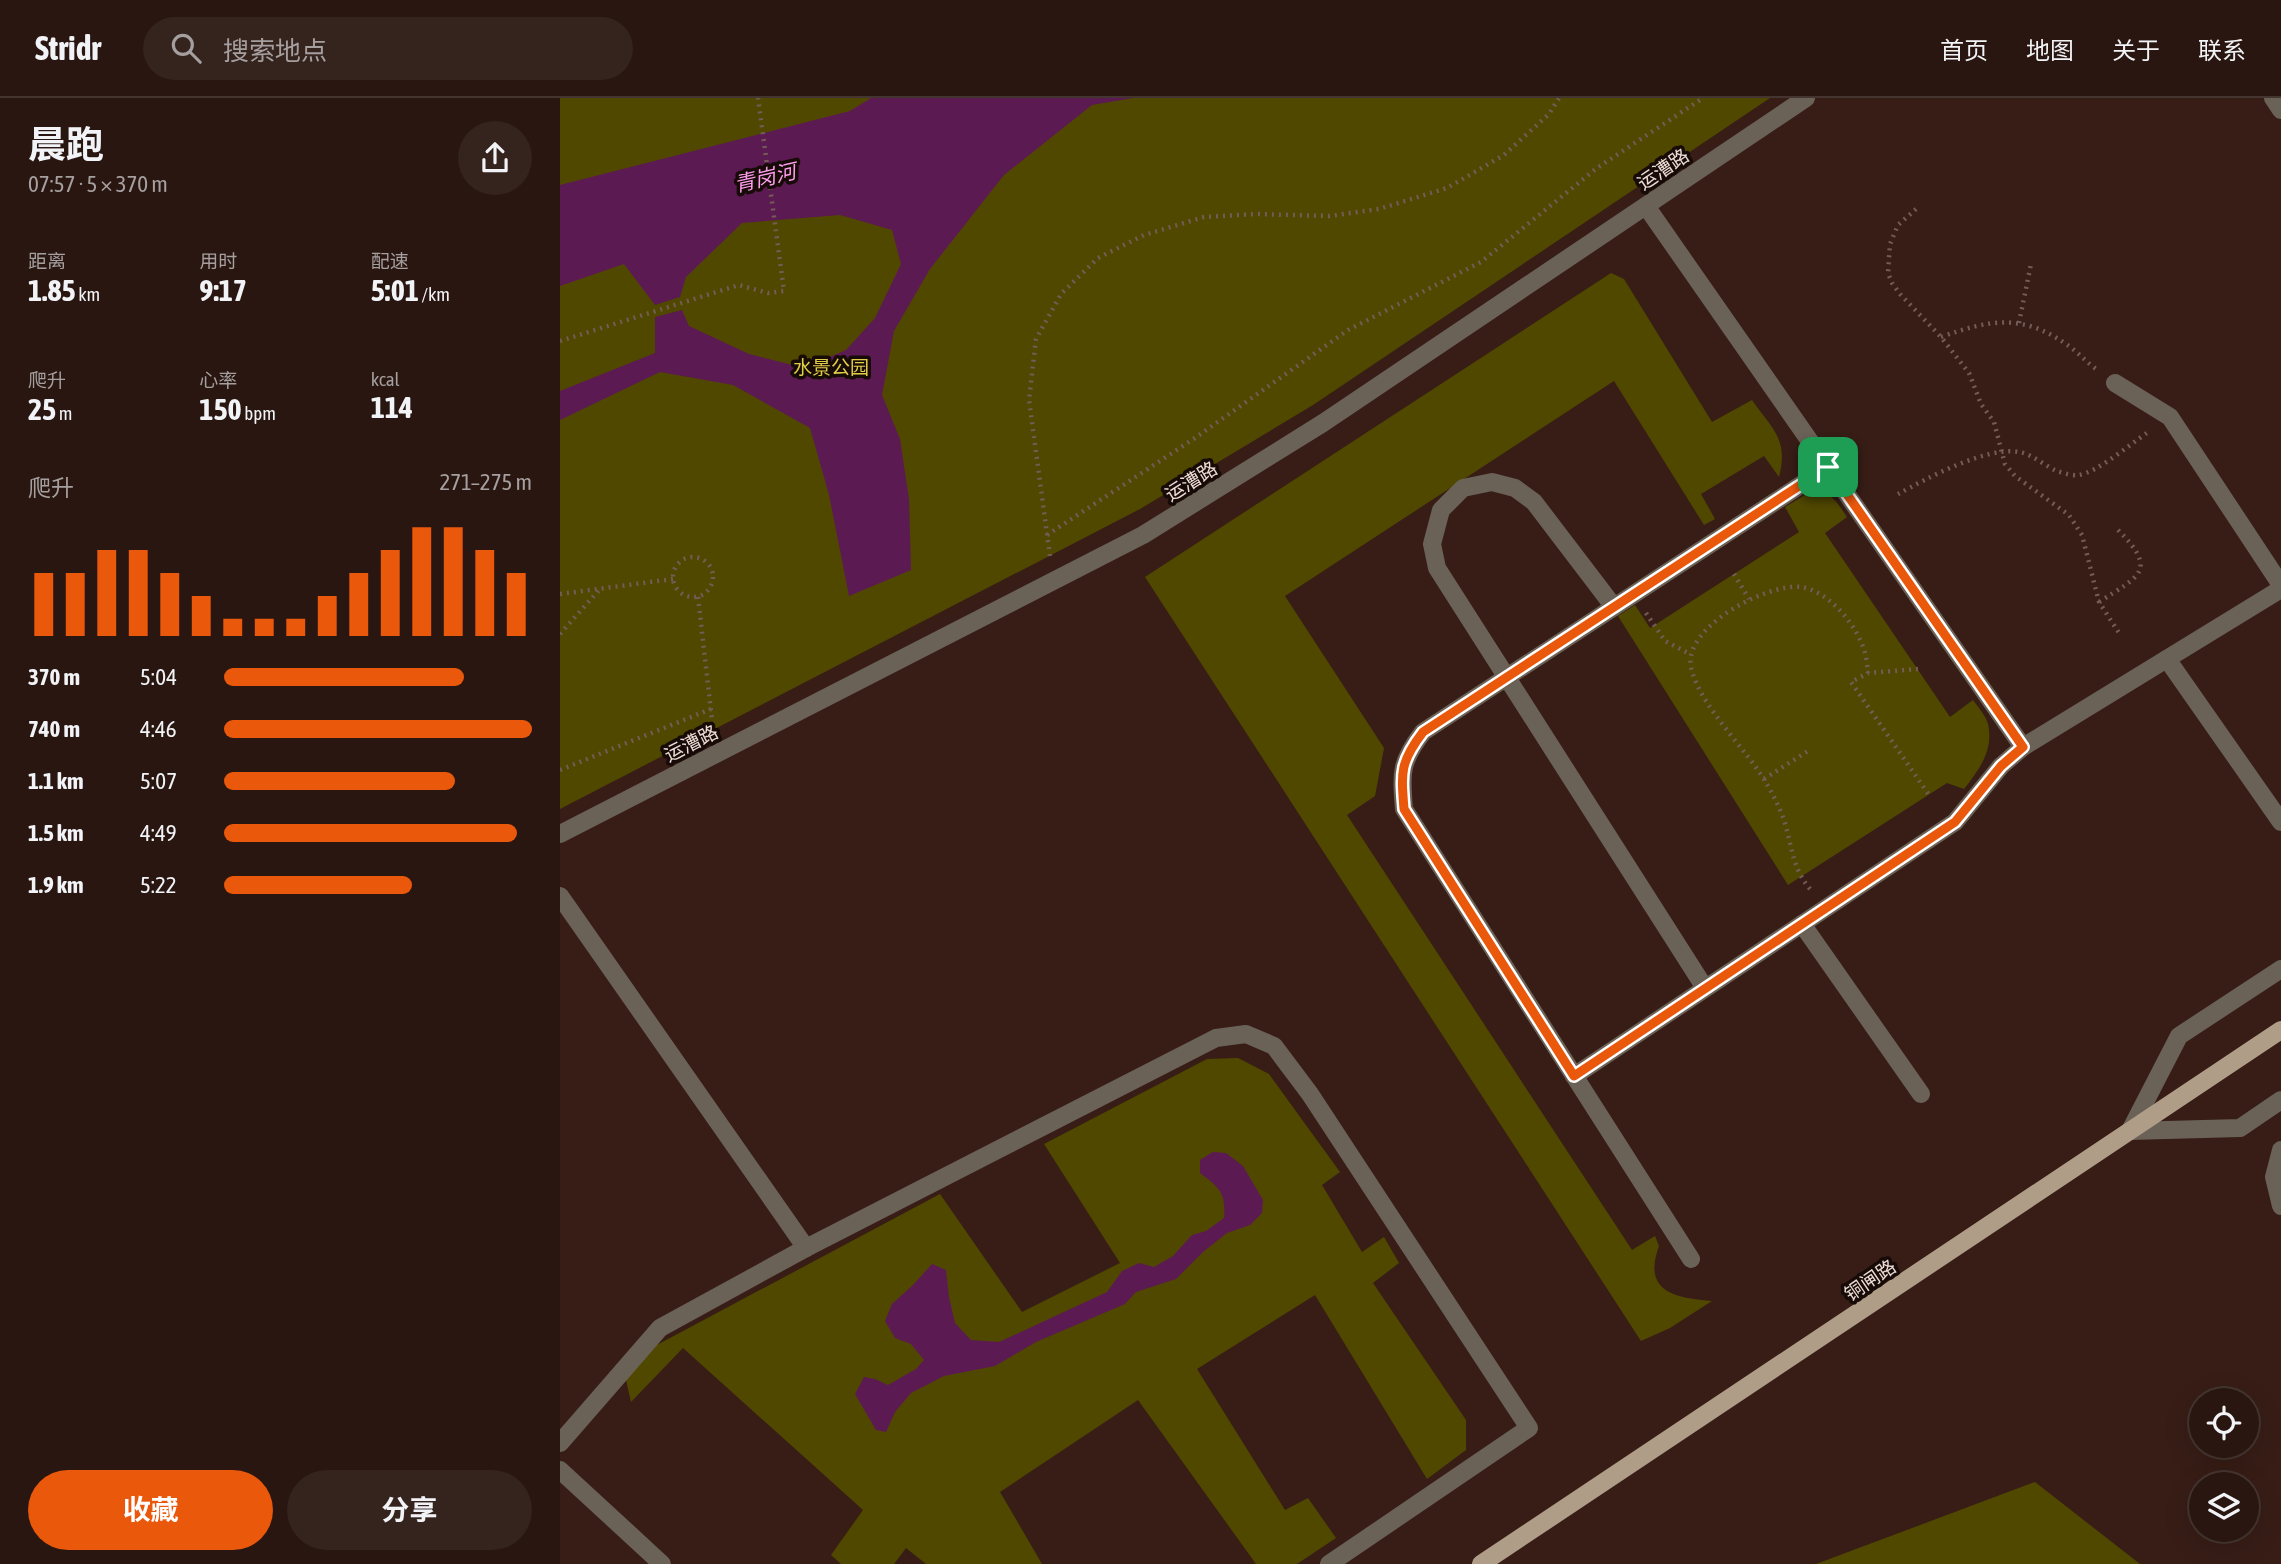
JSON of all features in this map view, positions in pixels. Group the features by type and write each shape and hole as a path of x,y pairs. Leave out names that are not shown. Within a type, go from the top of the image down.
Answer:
{"main road":[{"name":"铜闸路","path":"1481,1564 2281,1030"}],"street":[{"name":"运漕路","path":"560,834 1143,535 1323,423 1806,98"},
{"path":"2273,98 2281,110"},
{"path":"1646,206 2023,747"},
{"path":"1574,1076 1955,822 2001,766 2023,747 2281,587 2170,417 2115,383"},
{"path":"1691,1259 1404,809 1402,780 1407,753 1423,732 1828,467"},
{"path":"1614,607 1534,502 1515,488 1492,482 1463,488 1441,510 1432,544 1437,568 1705,988"},
{"path":"2167,659 2281,822"},
{"path":"560,896 806,1248"},
{"path":"1802,924 1921,1094"},
{"path":"2281,969 2179,1036 2130,1131 2240,1128 2281,1100"},
{"path":"560,1443 660,1328 806,1248 1216,1038 1246,1034 1274,1046 1310,1094 1529,1428 1329,1564"},
{"path":"2281,1150 2274,1177 2281,1206"},
{"path":"560,1471 662,1564"}],"path":[{"path":"560,341 739,285 768,293 784,291 758,98"},
{"path":"1053,581 1029,400 1036,339 1061,295 1098,258 1144,235 1204,217 1256,214 1329,216 1379,209 1447,188 1504,155 1549,114 1559,98"},
{"path":"1047,535 1195,438 1348,330 1481,262 1597,168 1703,98"},
{"path":"1916,209 1898,225 1890,244 1888,273 1900,294 1941,337 1969,373 1981,404 1994,422 2006,464 2015,476 2069,515 2082,535 2099,602 2120,636"},
{"path":"2019,323 2031,264"},
{"path":"1941,337 1980,324 2003,321 2019,323 2059,340 2115,383"},
{"path":"1898,494 1965,462 2001,453 2020,452 2059,472 2078,475 2092,470 2170,417"},
{"path":"2099,602 2132,580 2139,570 2141,558 2136,548 2118,530"},
{"path":"693,556 705,561 713,571 709,590 698,597 685,595 673,579 676,566 693,556"},
{"path":"1734,574 1749,599"},
{"path":"560,594 673,579"},
{"path":"1826,908 1802,880 1793,859 1784,820 1764,779 1698,686 1691,667 1690,654 1698,637 1749,599 1775,589 1799,587 1818,592 1830,601 1861,642 1868,673"},
{"path":"560,634 601,589"},
{"path":"1634,594 1665,641 1690,654"},
{"path":"698,597 715,754"},
{"path":"1918,669 1868,673 1851,682 1929,795"},
{"path":"560,770 710,709"},
{"path":"1764,779 1808,751"}],"green space":[{"name":"水景公园","path":"560,98 1770,98 1313,405 1140,509 560,809"},
{"path":"1611,273 1624,279 1712,422 1752,400 1777,435 1782,453 1779,477 1764,456 1701,494 1715,519 1704,525 1614,381 1285,596 1384,748 1375,796 1347,815 1632,1250 1655,1236 1659,1246 1655,1274 1665,1290 1686,1298 1712,1301 1670,1328 1641,1341 1145,577"},
{"path":"1810,492 1829,495 1847,517 1825,533 1950,717 1973,700 1987,721 1989,742 1980,767 1964,789 1947,783 1788,885 1618,616 1635,605 1650,628 1799,532 1785,507"},
{"path":"1238,1058 1269,1074 1340,1172 1322,1185 1362,1252 1384,1237 1399,1263 1373,1283 1466,1420 1466,1450 1427,1479 1315,1295 1197,1369 1285,1510 1308,1498 1336,1538 1297,1564 1256,1564 1138,1400 1000,1492 1042,1564 926,1564 906,1548 894,1564 841,1564 831,1555 863,1510 683,1348 631,1402 626,1380 655,1346 940,1194 1022,1312 1120,1263 1044,1144 1207,1059"},
{"path":"2035,1482 2140,1564 1816,1564"}],"water":[{"name":"青岗河","path":"871,98 1133,98 1092,105 1004,175 930,269 894,331 882,395 900,439 909,499 911,570 849,596 829,495 810,428 733,385 660,372 560,420 560,391 655,353 655,317 682,310 689,326 749,354 804,368 846,350 875,318 901,264 892,230 840,215 742,223 686,277 680,297 655,305 624,264 560,286 560,185 850,111"},
{"path":"1213,1152 1226,1153 1243,1166 1263,1200 1262,1213 1250,1225 1227,1233 1176,1279 1136,1292 1125,1304 1036,1342 995,1366 944,1376 911,1393 895,1412 886,1432 876,1430 855,1394 864,1377 888,1385 916,1369 924,1360 911,1344 895,1338 885,1321 892,1304 932,1264 946,1270 955,1323 971,1340 999,1342 1107,1292 1122,1271 1139,1263 1154,1267 1173,1256 1192,1235 1206,1231 1224,1218 1223,1197 1200,1173 1200,1160"}],"route":[{"path":"1828,467 2023,747 2001,766 1955,822 1574,1076 1404,809 1402,780 1407,753 1423,732 1828,467"}]}
